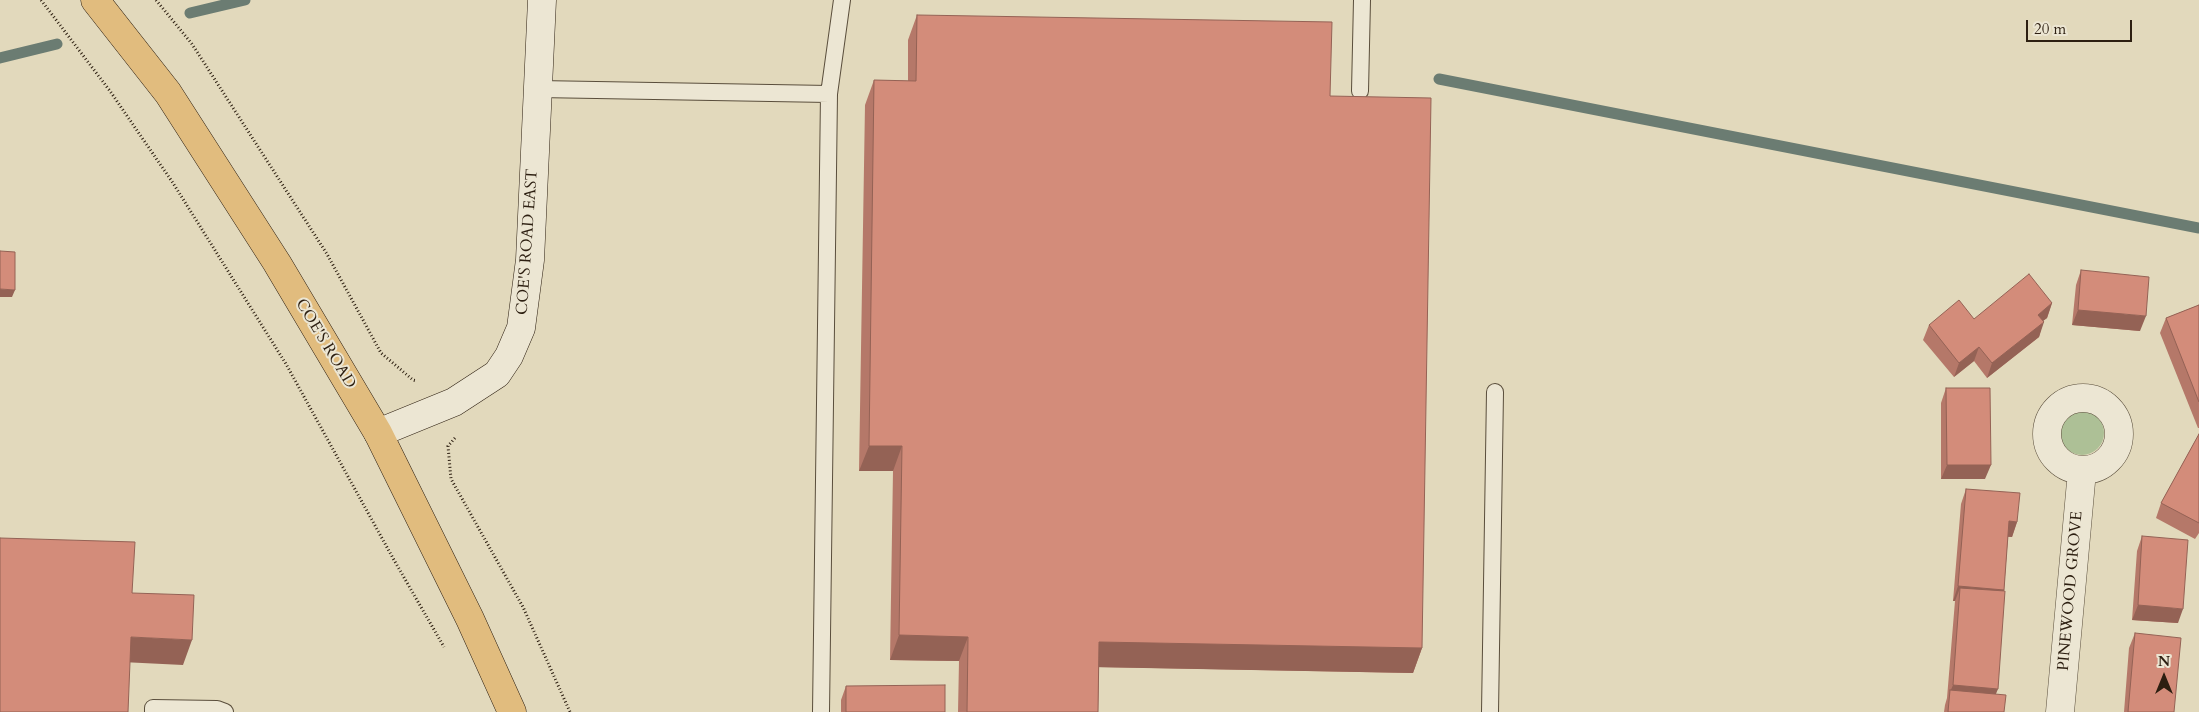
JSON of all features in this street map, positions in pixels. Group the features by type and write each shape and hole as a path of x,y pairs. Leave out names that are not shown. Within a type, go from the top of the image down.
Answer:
{"main road":[{"name":"COE'S ROAD","path":"95,0 168,93 277,263 378,433 470,619 512,712"}],"street":[{"name":"COE'S ROAD EAST","path":"378,433 454,402 497,374 509,356 522,328 530,260 542,0"},
{"name":"PINEWOOD GROVE","path":"2060,712 2082,470"}],"lane":[{"path":"821,712 829,94 842,0"},
{"path":"1360,91 1362,0"},
{"path":"538,89 829,94"},
{"path":"1490,712 1495,392"},
{"path":"153,712 153,708 217,709 225,712"}],"path":[{"path":"41,0 110,91 173,183 286,364 448,654"},
{"path":"156,0 192,44 322,246 382,353 413,380 445,382 466,428 448,446 451,479 523,607 570,712"}],"green space":[{"path":"2086,411 2098,417 2103,424 2103,442 2098,449 2091,454 2078,455 2070,452 2063,445 2060,429 2063,421 2070,414"}],"building":[{"path":"917,15 1332,22 1330,96 1431,98 1422,648 1099,642 1098,712 967,712 968,637 899,635 902,446 869,446 874,80 916,81"},
{"path":"0,251 15,252 15,290 0,289"},
{"path":"2081,270 2149,277 2146,316 2078,310"},
{"path":"2029,274 2052,303 2038,315 2044,322 1992,363 1979,347 1959,363 1929,325 1959,300 1974,319"},
{"path":"2199,305 2199,402 2166,318"},
{"path":"1946,388 1990,388 1991,465 1947,465"},
{"path":"2199,434 2199,523 2161,503"},
{"path":"1966,489 2020,493 2017,522 2009,521 2004,590 1958,586"},
{"path":"2142,536 2188,540 2183,609 2138,605"},
{"path":"0,538 135,542 132,593 194,595 192,640 131,637 128,712 0,712"},
{"path":"1960,588 2005,591 1998,689 1953,685"},
{"path":"2135,633 2181,638 2174,712 2128,712"},
{"path":"945,685 945,712 846,712 846,686"},
{"path":"1950,690 2006,695 2004,712 1948,712"}],"waterway":[{"path":"190,13 245,0"},
{"path":"0,58 57,44"},
{"path":"1439,79 2199,228"}]}
